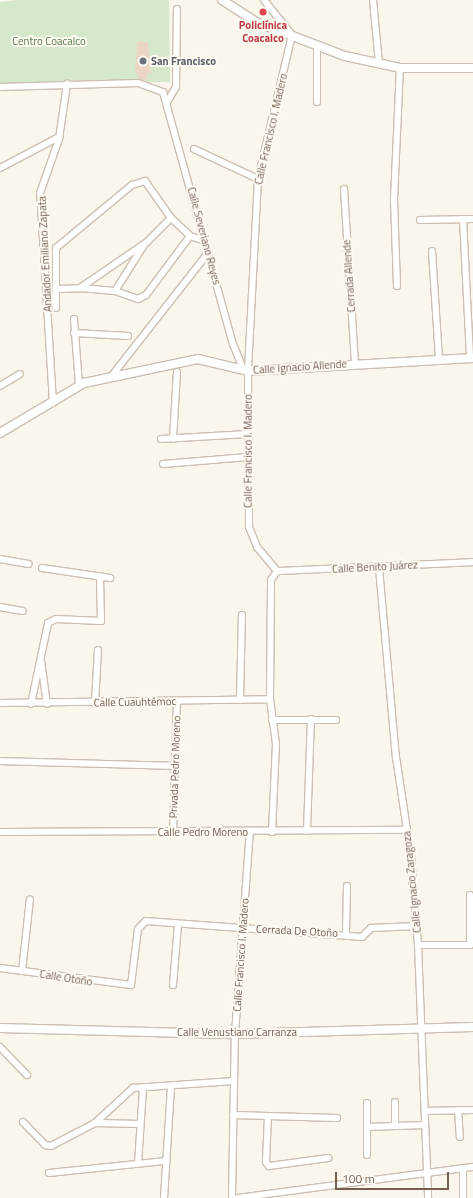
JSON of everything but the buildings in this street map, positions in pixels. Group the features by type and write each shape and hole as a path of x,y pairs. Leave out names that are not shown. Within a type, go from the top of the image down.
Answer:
{"street":[{"path":"222,0 250,18 345,56 400,68 473,68"},
{"path":"264,0 292,35"},
{"path":"374,0 379,64"},
{"path":"168,102 176,87 177,9"},
{"name":"Calle Francisco I. Madero","path":"278,571 250,535 246,370 258,178 292,35"},
{"path":"317,45 317,102"},
{"path":"397,286 394,199 400,68"},
{"path":"0,87 138,83 163,92 168,102"},
{"name":"Andador Emiliano Zapata","path":"53,403 40,193 59,137 67,84"},
{"name":"Calle Severiano Reyes","path":"168,102 208,253 246,370"},
{"path":"0,168 59,137"},
{"path":"194,149 258,178"},
{"path":"56,308 56,248 60,242 132,185 145,181 172,218 190,236 205,241"},
{"name":"Cerrada Allende","path":"344,189 355,364"},
{"path":"80,288 147,242 172,218"},
{"path":"463,219 472,358"},
{"path":"420,220 473,219"},
{"path":"56,289 80,288 115,291 138,299 146,295 190,236"},
{"path":"115,291 147,242"},
{"path":"432,251 439,360"},
{"path":"110,378 208,253"},
{"path":"74,320 79,386"},
{"path":"74,333 128,336"},
{"name":"Calle Ignacio Allende","path":"0,433 53,403 79,386 198,359 246,370 472,358"},
{"path":"173,439 177,372"},
{"path":"0,386 20,374"},
{"path":"161,439 248,434"},
{"path":"163,464 248,457"},
{"path":"0,559 29,564"},
{"name":"Calle Benito Juárez","path":"278,571 379,568 473,562"},
{"path":"42,568 110,578"},
{"name":"Calle Ignacio Zaragoza","path":"379,568 396,757 407,830 418,945 428,1198"},
{"path":"272,832 276,792 270,699 271,580 278,571"},
{"path":"31,704 51,619 101,621 100,576"},
{"path":"0,607 23,611"},
{"path":"240,700 242,615"},
{"path":"96,703 98,650"},
{"path":"41,659 47,704"},
{"name":"Calle Cuauhtémoc","path":"0,703 47,704 270,699"},
{"name":"Privada Pedro Moreno","path":"173,833 178,701"},
{"path":"307,831 311,719"},
{"path":"272,720 336,720"},
{"path":"0,761 175,766"},
{"name":"Calle Pedro Moreno","path":"0,832 173,833 407,830"},
{"name":"Calle Francisco I. Madero","path":"232,1198 235,1034 250,832"},
{"path":"346,934 347,886"},
{"path":"418,945 470,945 470,894"},
{"path":"22,971 30,899"},
{"name":"Cerrada De Otoño","path":"131,985 141,923 346,934 362,937 371,928 416,926"},
{"path":"174,985 178,924"},
{"name":"Calle Otoño","path":"0,968 131,985"},
{"name":"Calle Venustiano Carranza","path":"0,1028 235,1034 421,1027 473,1027"},
{"path":"0,1047 27,1075"},
{"path":"23,1122 45,1145 51,1146 95,1123 133,1088 171,1088 234,1081"},
{"path":"138,1164 143,1088"},
{"path":"164,1198 171,1088"},
{"path":"367,1102 367,1155"},
{"path":"394,1102 395,1126"},
{"path":"458,1110 460,1137"},
{"path":"425,1111 473,1110"},
{"path":"233,1115 337,1118"},
{"path":"268,1116 266,1162 269,1166 328,1158"},
{"path":"95,1123 140,1124"},
{"path":"367,1127 426,1125"},
{"path":"49,1173 166,1161"},
{"path":"237,1198 473,1167"},
{"path":"463,1168 463,1198"}],"green space":[{"name":"Centro Coacalco","path":"17,0 169,0 170,82 0,84 0,2"}],"place":[{"name":"Policlínica Coacalco","path":"263,12"},
{"name":"San Francisco","path":"143,61"}]}
